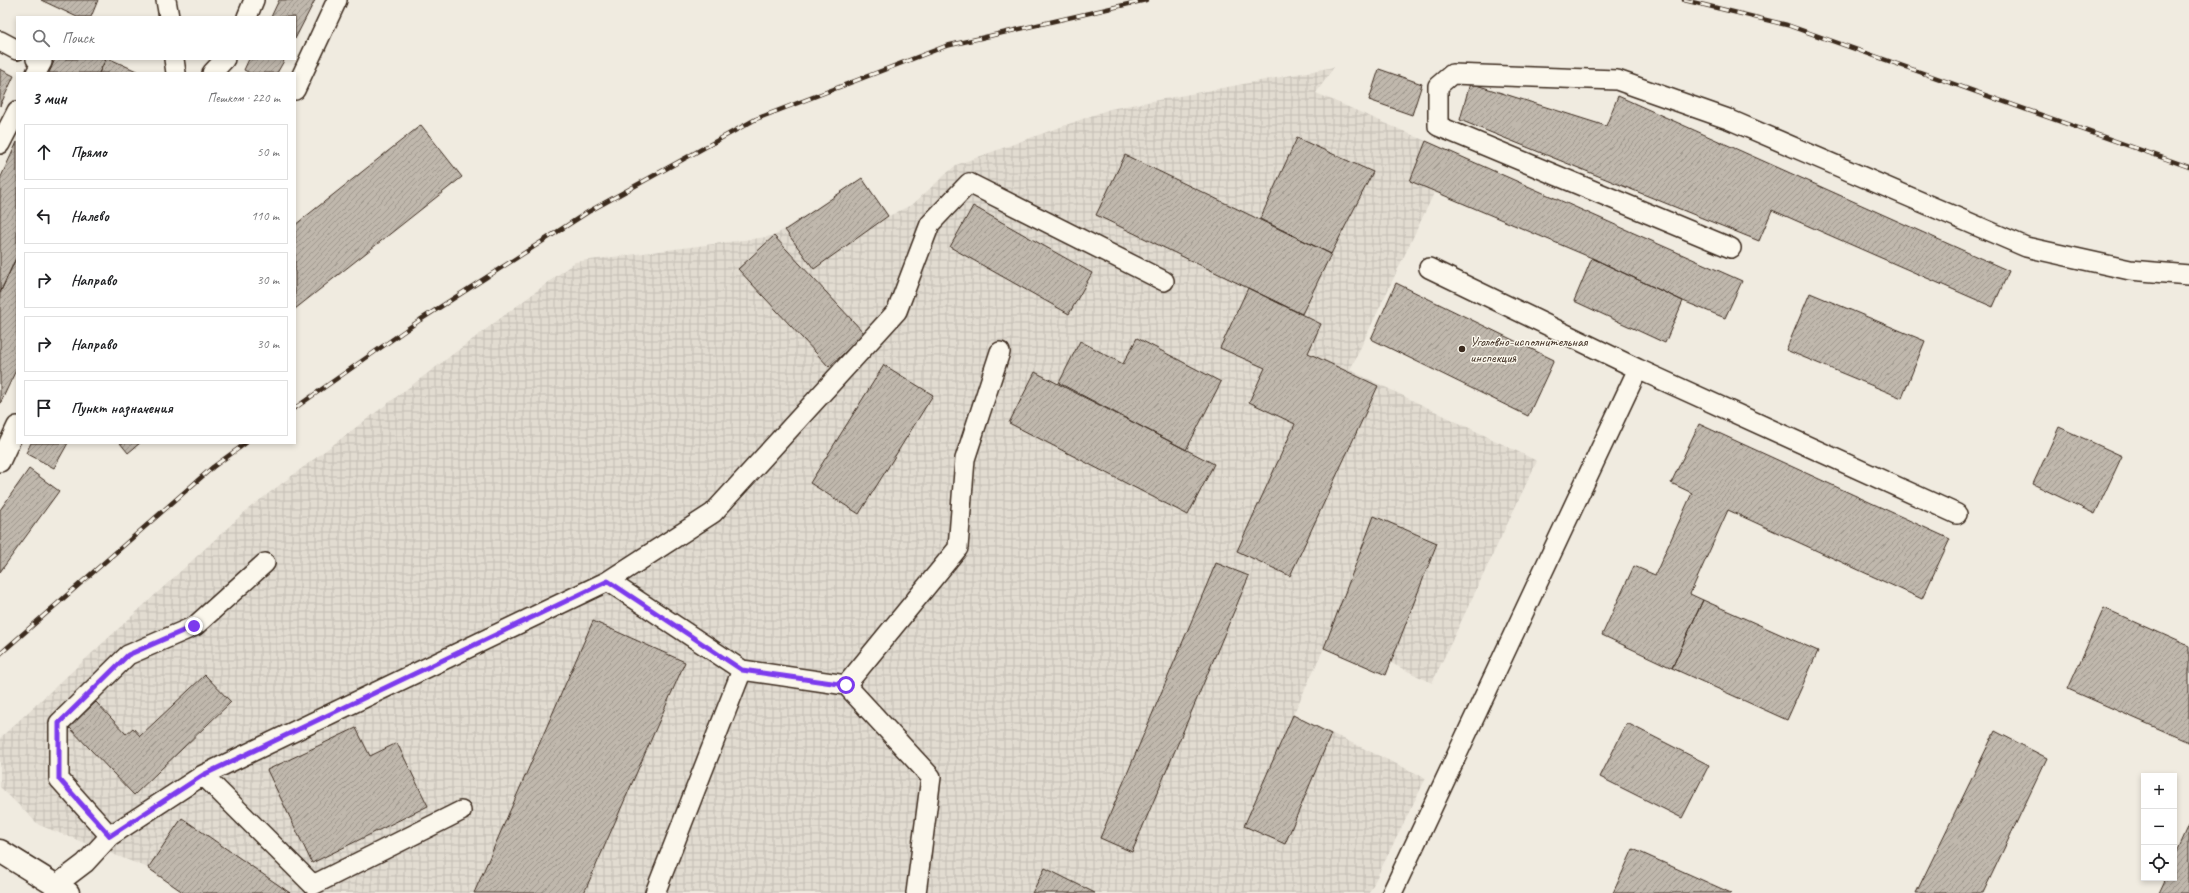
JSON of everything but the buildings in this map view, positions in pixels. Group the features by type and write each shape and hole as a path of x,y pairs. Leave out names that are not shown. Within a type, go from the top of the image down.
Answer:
{"main road":[{"path":"0,851 62,889"}],"lane":[{"path":"166,0 169,16"},
{"path":"247,16 254,0"},
{"path":"296,88 337,0"},
{"path":"0,41 16,49"},
{"path":"37,72 42,62 38,60"},
{"path":"174,60 176,72"},
{"path":"213,72 224,60"},
{"path":"1731,248 1438,126 1438,86 1452,74 1617,80 1728,119 2026,247 2130,270 2189,275"},
{"path":"0,144 16,113"},
{"path":"62,889 110,836 203,775 608,581 714,513 897,311 930,224 969,183 1164,281"},
{"path":"1429,268 1638,369 1957,514"},
{"path":"846,685 958,548 965,459 1000,352"},
{"path":"1392,893 1638,369"},
{"path":"0,462 16,428"},
{"path":"110,836 59,779 59,723 128,655 194,626 265,563"},
{"path":"608,581 742,670 846,685 931,777 916,893"},
{"path":"655,893 742,670"},
{"path":"203,775 313,885 461,811"}],"shaded area":[{"path":"1334,67 1316,93 1426,141 1435,191 1350,370 1537,461 1432,683 1391,663 1386,675 1324,648 1293,715 1426,778 1369,893 184,893 148,868 39,825 0,787 0,738 248,509 575,262 774,236 862,178 889,216 913,204 956,165 1110,109"}],"railway":[{"path":"296,407 420,320 588,212 756,119 946,46 1146,0"},
{"path":"1684,0 1787,25 2189,167"},
{"path":"0,654 213,467 245,444"}],"place":[{"name":"Уголовно-исполнительная инспекция","path":"1462,349"}],"route":[{"path":"194,626 128,655 59,723 59,779 110,836 203,775 608,581 742,670 846,685"}]}
